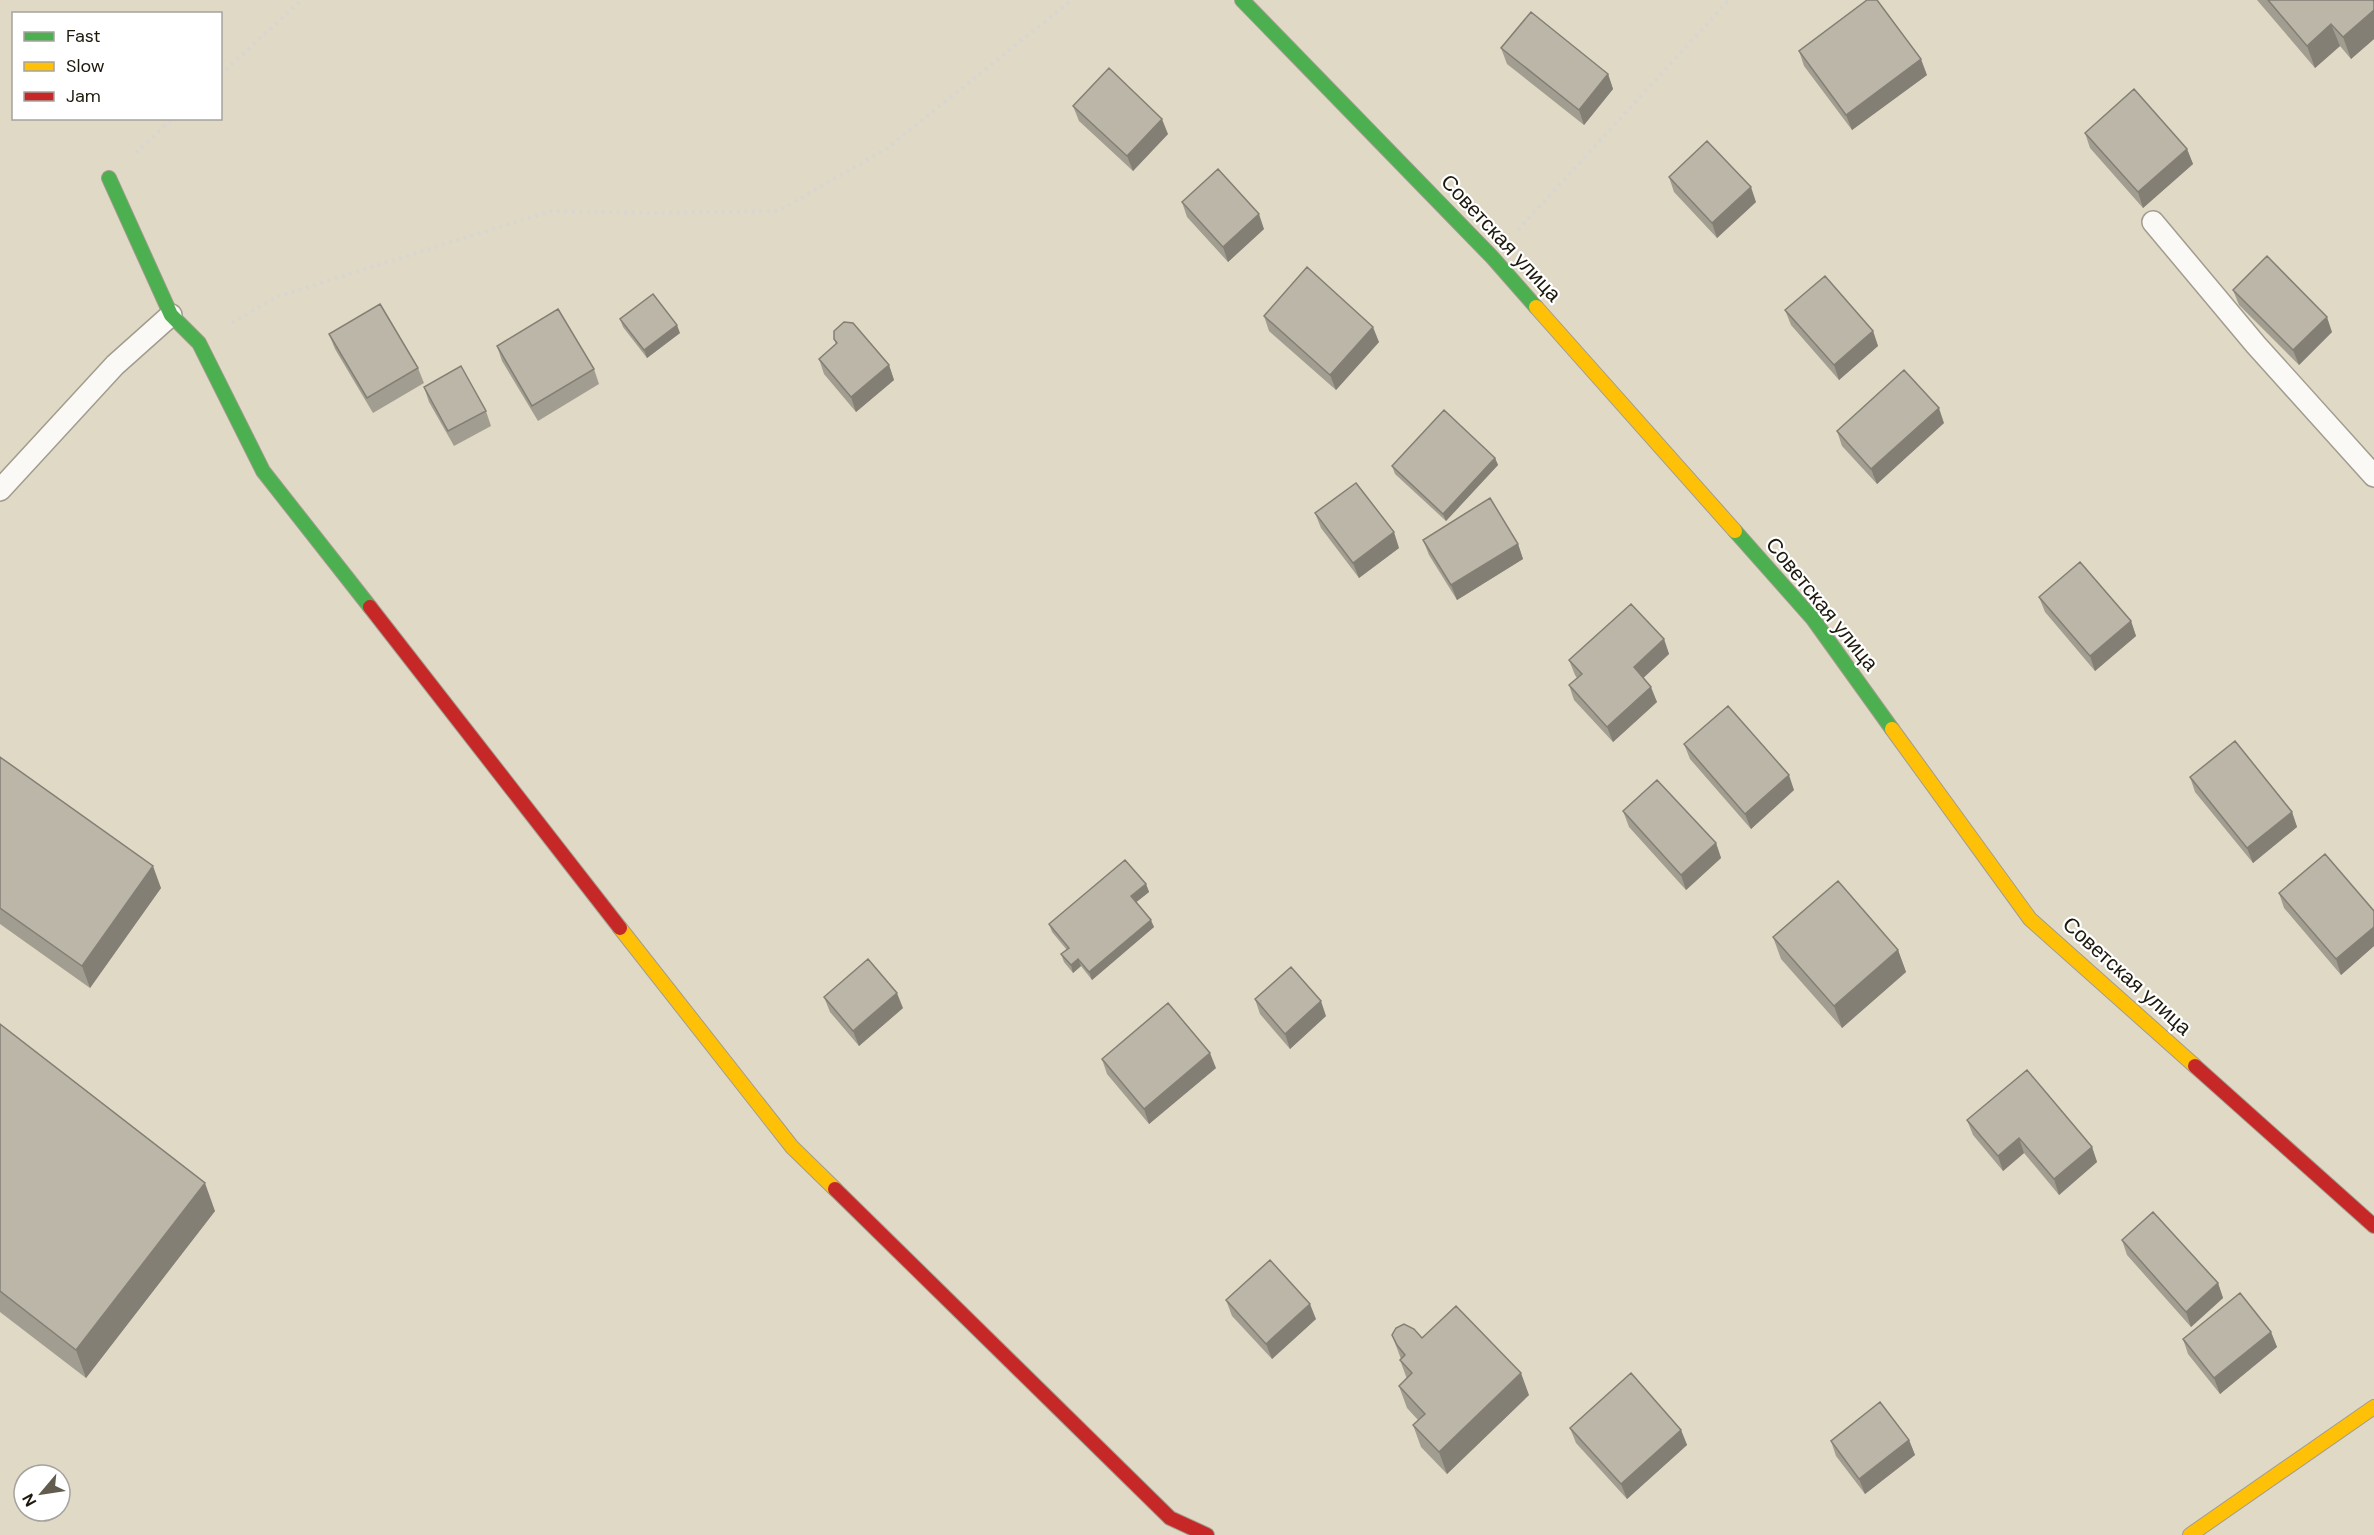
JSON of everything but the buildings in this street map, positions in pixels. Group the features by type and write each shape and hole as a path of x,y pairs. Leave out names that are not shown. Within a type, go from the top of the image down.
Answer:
{"street":[{"name":"Советская улица","path":"1242,0 1492,256 1813,619 2030,919 2374,1226"},
{"path":"109,178 171,315 199,343 263,471 792,1147 1170,1518 1207,1535"},
{"path":"2190,1535 2374,1407"}],"lane":[{"path":"2153,222 2256,345 2374,476"},
{"path":"0,490 115,365 171,315"}],"path":[{"path":"222,73 302,0"},
{"path":"199,343 279,296 551,211 650,213 778,211 886,149 1072,0"},
{"path":"1492,256 1729,0"},
{"path":"109,178 171,120"}],"traffic: fast":[{"path":"1242,0 1492,257 1536,307"},
{"path":"109,178 171,315 199,343 263,471 370,607"},
{"path":"1735,531 1813,619 1892,729"}],"traffic: slow":[{"path":"1536,307 1735,531"},
{"path":"1892,729 2030,919 2195,1066"},
{"path":"620,928 792,1147 835,1189"},
{"path":"2190,1535 2374,1407"}],"traffic: jam":[{"path":"370,607 620,928"},
{"path":"2195,1066 2374,1226"},
{"path":"835,1189 1170,1518 1207,1535"}]}
